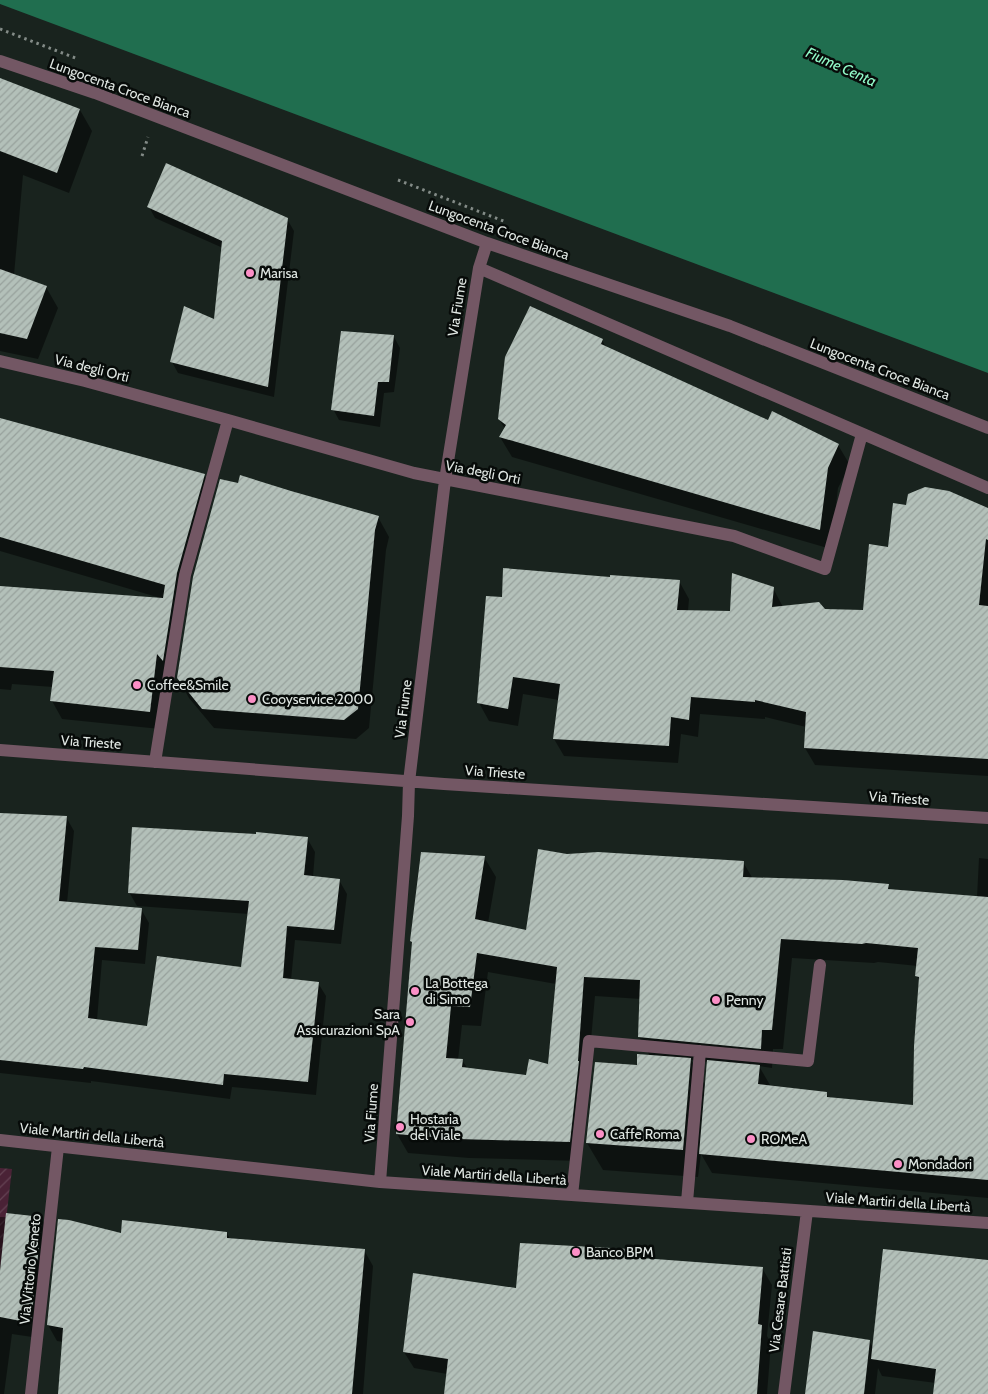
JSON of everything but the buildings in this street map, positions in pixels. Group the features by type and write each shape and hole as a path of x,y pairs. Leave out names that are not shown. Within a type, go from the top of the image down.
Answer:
{"street":[{"name":"Lungocenta Croce Bianca","path":"0,61 95,93 487,243 730,326 988,428"},
{"name":"Via Fiume","path":"380,1182 409,782 445,480 478,268 487,243"},
{"path":"478,268 988,488"},
{"name":"Via degli Orti","path":"0,361 85,381 414,473 734,536 825,570 862,434"},
{"path":"155,762 185,576 228,420"},
{"name":"Via Trieste","path":"0,750 409,782 988,818"},
{"path":"572,1195 589,1041 808,1061 820,965"},
{"path":"687,1202 700,1051"},
{"name":"Viale Martiri della Libertà","path":"0,1140 380,1182 988,1223"},
{"name":"Via Vittorio Veneto","path":"32,1394 58,1147"},
{"name":"Via Cesare Battisti","path":"784,1394 807,1210"}],"shaded area":[{"path":"0,1168 12,1169 0,1271"}],"water":[{"name":"Fiume Centa","path":"0,0 988,0 988,373 0,4"}],"place":[{"name":"Marisa","path":"250,273"},
{"name":"Coffee&Smile","path":"137,685"},
{"name":"Cooyservice 2000","path":"252,699"},
{"name":"La Bottega di Simo","path":"415,991"},
{"name":"Penny","path":"716,1000"},
{"name":"Sara Assicurazioni SpA","path":"410,1022"},
{"name":"Hostaria del Viale","path":"400,1127"},
{"name":"Caffe Roma","path":"600,1134"},
{"name":"ROMeA","path":"751,1139"},
{"name":"Mondadori","path":"898,1164"},
{"name":"Banco BPM","path":"576,1252"}]}
